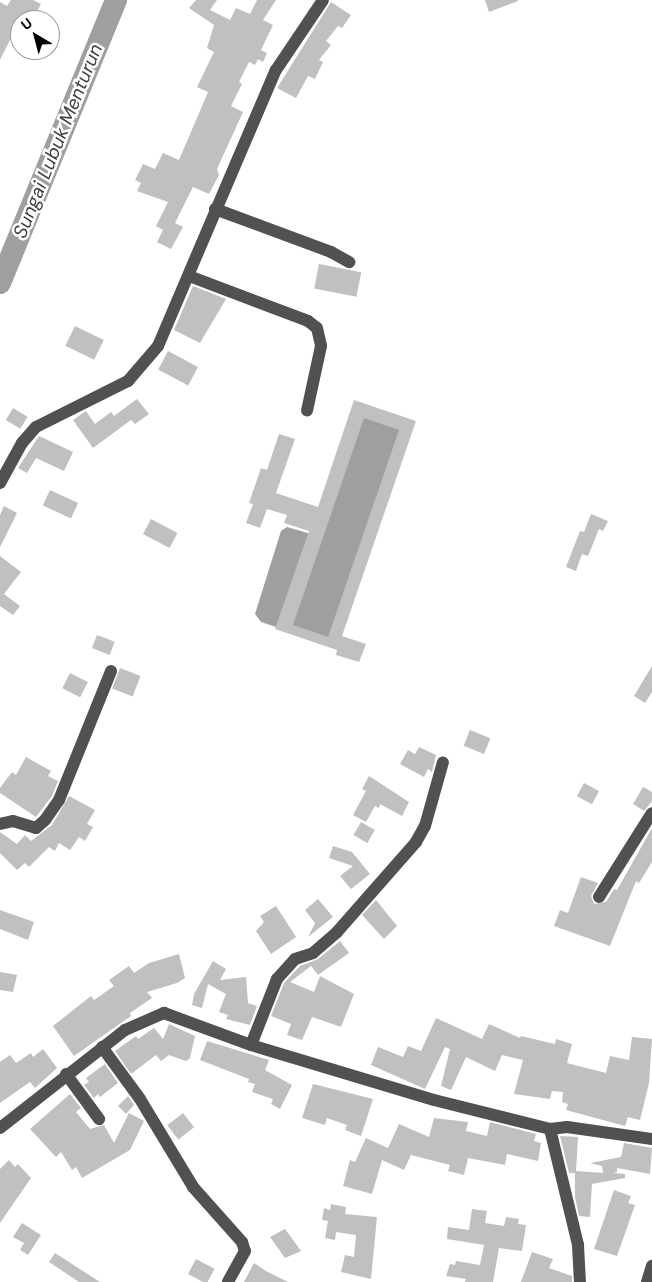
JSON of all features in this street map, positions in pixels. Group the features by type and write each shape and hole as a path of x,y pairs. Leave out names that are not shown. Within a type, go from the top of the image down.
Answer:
{"street":[{"path":"0,483 22,443 36,428 128,381 148,361 173,317 214,209 276,70 323,0"},
{"path":"214,209 331,252 349,262"},
{"path":"189,276 308,321 317,328 321,346 306,411"},
{"path":"0,824 12,821 36,828 45,820 58,800 110,671"},
{"path":"251,1045 277,979 294,959 313,952 337,932 416,842 425,826 443,762"},
{"path":"599,897 652,813"},
{"path":"0,1128 102,1047 146,1019 164,1013 251,1045 434,1100 550,1129 568,1126 652,1138"},
{"path":"102,1047 140,1099 193,1187 242,1242 245,1251 228,1282"},
{"path":"66,1074 98,1119"},
{"path":"550,1129 578,1245 580,1282"},
{"path":"647,1282 652,1266"}],"shaded area":[{"path":"364,415 402,429 332,635 322,642 261,622 255,614 281,531 287,527 311,534"}],"building":[{"path":"11,0 33,0 41,4 38,10 10,10 10,40 0,60 0,2 7,6"},
{"path":"196,0 217,0 210,10 230,20 236,8 250,14 257,0 276,0 263,20 273,25 261,50 267,53 263,62 258,59 255,65 249,62 239,82 242,84 231,106 243,112 217,169 219,175 209,194 193,187 175,223 183,227 171,249 157,242 163,230 156,226 168,202 137,191 141,183 135,180 143,164 155,169 163,153 179,160 208,92 197,87 214,52 207,48 214,25 189,8"},
{"path":"485,0 518,0 518,1 489,12"},
{"path":"331,2 351,15 342,28 338,26 326,41 331,45 319,60 323,62 315,79 308,76 296,98 277,88"},
{"path":"319,264 361,272 356,297 314,289"},
{"path":"193,286 226,299 200,343 174,330"},
{"path":"75,326 104,340 94,360 65,346"},
{"path":"168,351 198,367 188,386 158,370"},
{"path":"137,399 149,414 135,424 131,420 93,448 73,420 86,411 95,424 111,412 114,416"},
{"path":"354,400 416,421 342,636 366,644 359,662 336,655 337,650 275,629 309,531 284,523 287,515 267,509 260,528 246,523 253,504 249,503 261,468 267,470 279,434 295,439 276,493 318,507","holes":["364,418 399,430 328,637 293,625"]},
{"path":"13,408 28,417 20,429 6,420"},
{"path":"39,436 73,452 64,471 36,458 27,473 18,468"},
{"path":"50,490 78,503 71,519 43,505"},
{"path":"4,506 17,513 0,547 0,515"},
{"path":"591,514 608,521 603,531 599,529 588,556 582,554 576,571 566,567 580,531 584,532"},
{"path":"151,519 177,533 170,548 143,534"},
{"path":"0,556 21,572 4,594 20,606 13,615 0,606"},
{"path":"97,635 115,642 110,655 92,648"},
{"path":"652,666 652,692 645,703 634,696"},
{"path":"120,668 141,676 133,696 112,689"},
{"path":"70,673 88,682 80,697 62,688"},
{"path":"470,730 490,738 484,754 464,746"},
{"path":"419,747 436,755 432,772 428,769 424,777 400,764 408,750 415,754"},
{"path":"26,757 51,771 48,776 58,781 52,796 36,817 0,793 0,788 12,772 16,775"},
{"path":"369,776 409,802 402,816 380,804 379,808 375,806 366,822 353,815 366,791 362,789"},
{"path":"584,783 599,791 592,804 577,796"},
{"path":"643,787 652,792 652,801 644,811 633,804"},
{"path":"69,796 95,810 87,824 93,827 85,841 79,837 70,850 59,843 55,851 49,847 29,867 25,863 17,870 0,853 0,832 17,844 25,835 31,841 52,825"},
{"path":"361,822 375,830 367,843 354,835"},
{"path":"652,828 652,862 639,883 636,881 610,946 554,926 560,910 568,913 581,877 598,883 591,896 594,904 606,902 614,889 617,890"},
{"path":"333,846 352,852 370,874 351,889 340,876 353,866 329,858"},
{"path":"318,899 333,917 308,937 315,923 305,910"},
{"path":"376,900 397,926 384,939 362,915"},
{"path":"276,906 296,937 271,954 256,931 264,922 260,916"},
{"path":"0,910 34,922 28,940 0,929"},
{"path":"340,941 349,953 318,975 311,966 290,982 314,992 320,976 354,994 341,1027 312,1017 302,1040 287,1035 291,1024 271,1016 284,983 300,966 318,959"},
{"path":"179,954 185,978 177,983 147,992 152,998 130,1013 131,1016 74,1056 53,1026 91,996 94,1000 114,986 109,980 129,966 134,973 149,963"},
{"path":"213,961 226,969 220,980 246,977 248,1003 257,1006 250,1025 226,1019 228,1015 219,1012 226,994 208,984 202,1008 192,1005 194,994"},
{"path":"0,972 17,975 13,992 0,990"},
{"path":"436,1018 482,1039 489,1024 520,1038 521,1036 555,1044 556,1039 572,1044 567,1063 606,1073 610,1056 629,1060 632,1037 652,1039 649,1083 640,1120 628,1117 625,1126 566,1110 568,1104 562,1102 563,1092 552,1091 550,1099 514,1094 523,1060 502,1055 495,1071 466,1057 451,1090 441,1086 450,1049 445,1047 425,1089 371,1065 378,1047 403,1057 408,1046 421,1051"},
{"path":"169,1024 195,1036 190,1058 186,1061 169,1055 161,1061 156,1055 131,1074 115,1051 136,1036 138,1039 154,1028 163,1039"},
{"path":"207,1041 269,1060 265,1070 292,1085 280,1109 271,1104 273,1099 252,1092 255,1084 248,1082 249,1079 200,1060"},
{"path":"43,1049 57,1068 35,1088 30,1082 0,1103 0,1062 10,1055 16,1063 31,1053 33,1057"},
{"path":"105,1064 118,1083 100,1097 98,1094 94,1098 84,1085 89,1082 86,1078"},
{"path":"313,1084 373,1099 361,1136 345,1130 347,1125 327,1118 325,1125 302,1118"},
{"path":"70,1094 81,1108 76,1112 90,1129 104,1125 114,1143 129,1113 144,1121 130,1150 82,1178 76,1167 72,1170 61,1152 56,1157 30,1129"},
{"path":"128,1096 134,1105 126,1114 118,1106"},
{"path":"183,1113 194,1127 178,1139 167,1125"},
{"path":"434,1118 468,1122 466,1131 487,1136 490,1122 536,1134 534,1141 541,1143 538,1161 507,1154 505,1165 468,1158 464,1175 448,1171 450,1165 411,1155 404,1170 382,1160 372,1194 343,1186 350,1160 355,1162 366,1138 388,1148 399,1124 429,1137"},
{"path":"560,1136 578,1137 576,1171 603,1173 602,1166 590,1163 621,1157 624,1143 652,1148 650,1174 617,1168 617,1172 613,1173 625,1174 625,1178 592,1184 590,1217 579,1216 575,1197 575,1173 569,1173"},
{"path":"9,1160 15,1167 18,1164 31,1178 0,1223 0,1169"},
{"path":"614,1190 631,1196 628,1203 635,1205 617,1256 594,1249"},
{"path":"331,1204 346,1207 345,1214 377,1217 371,1279 341,1272 345,1255 354,1257 356,1235 336,1232 335,1240 325,1238 328,1221 322,1220 324,1208 330,1210"},
{"path":"472,1209 487,1211 485,1223 504,1226 506,1217 519,1219 518,1224 526,1225 522,1251 499,1248 493,1282 465,1282 466,1279 446,1276 450,1264 455,1265 456,1261 480,1265 484,1245 447,1239 448,1227 469,1230"},
{"path":"22,1223 41,1235 28,1255 20,1250 24,1243 13,1237"},
{"path":"285,1229 301,1251 285,1258 270,1237"},
{"path":"532,1252 553,1259 549,1268 572,1276 572,1282 521,1282"},
{"path":"55,1253 100,1282 79,1282 49,1262"},
{"path":"196,1259 215,1269 208,1282 203,1282 188,1274"},
{"path":"254,1263 266,1271 288,1282 244,1282"}],"waterway":[{"name":"Sungai Lubuk Menturun","path":"0,283 116,0"}]}
